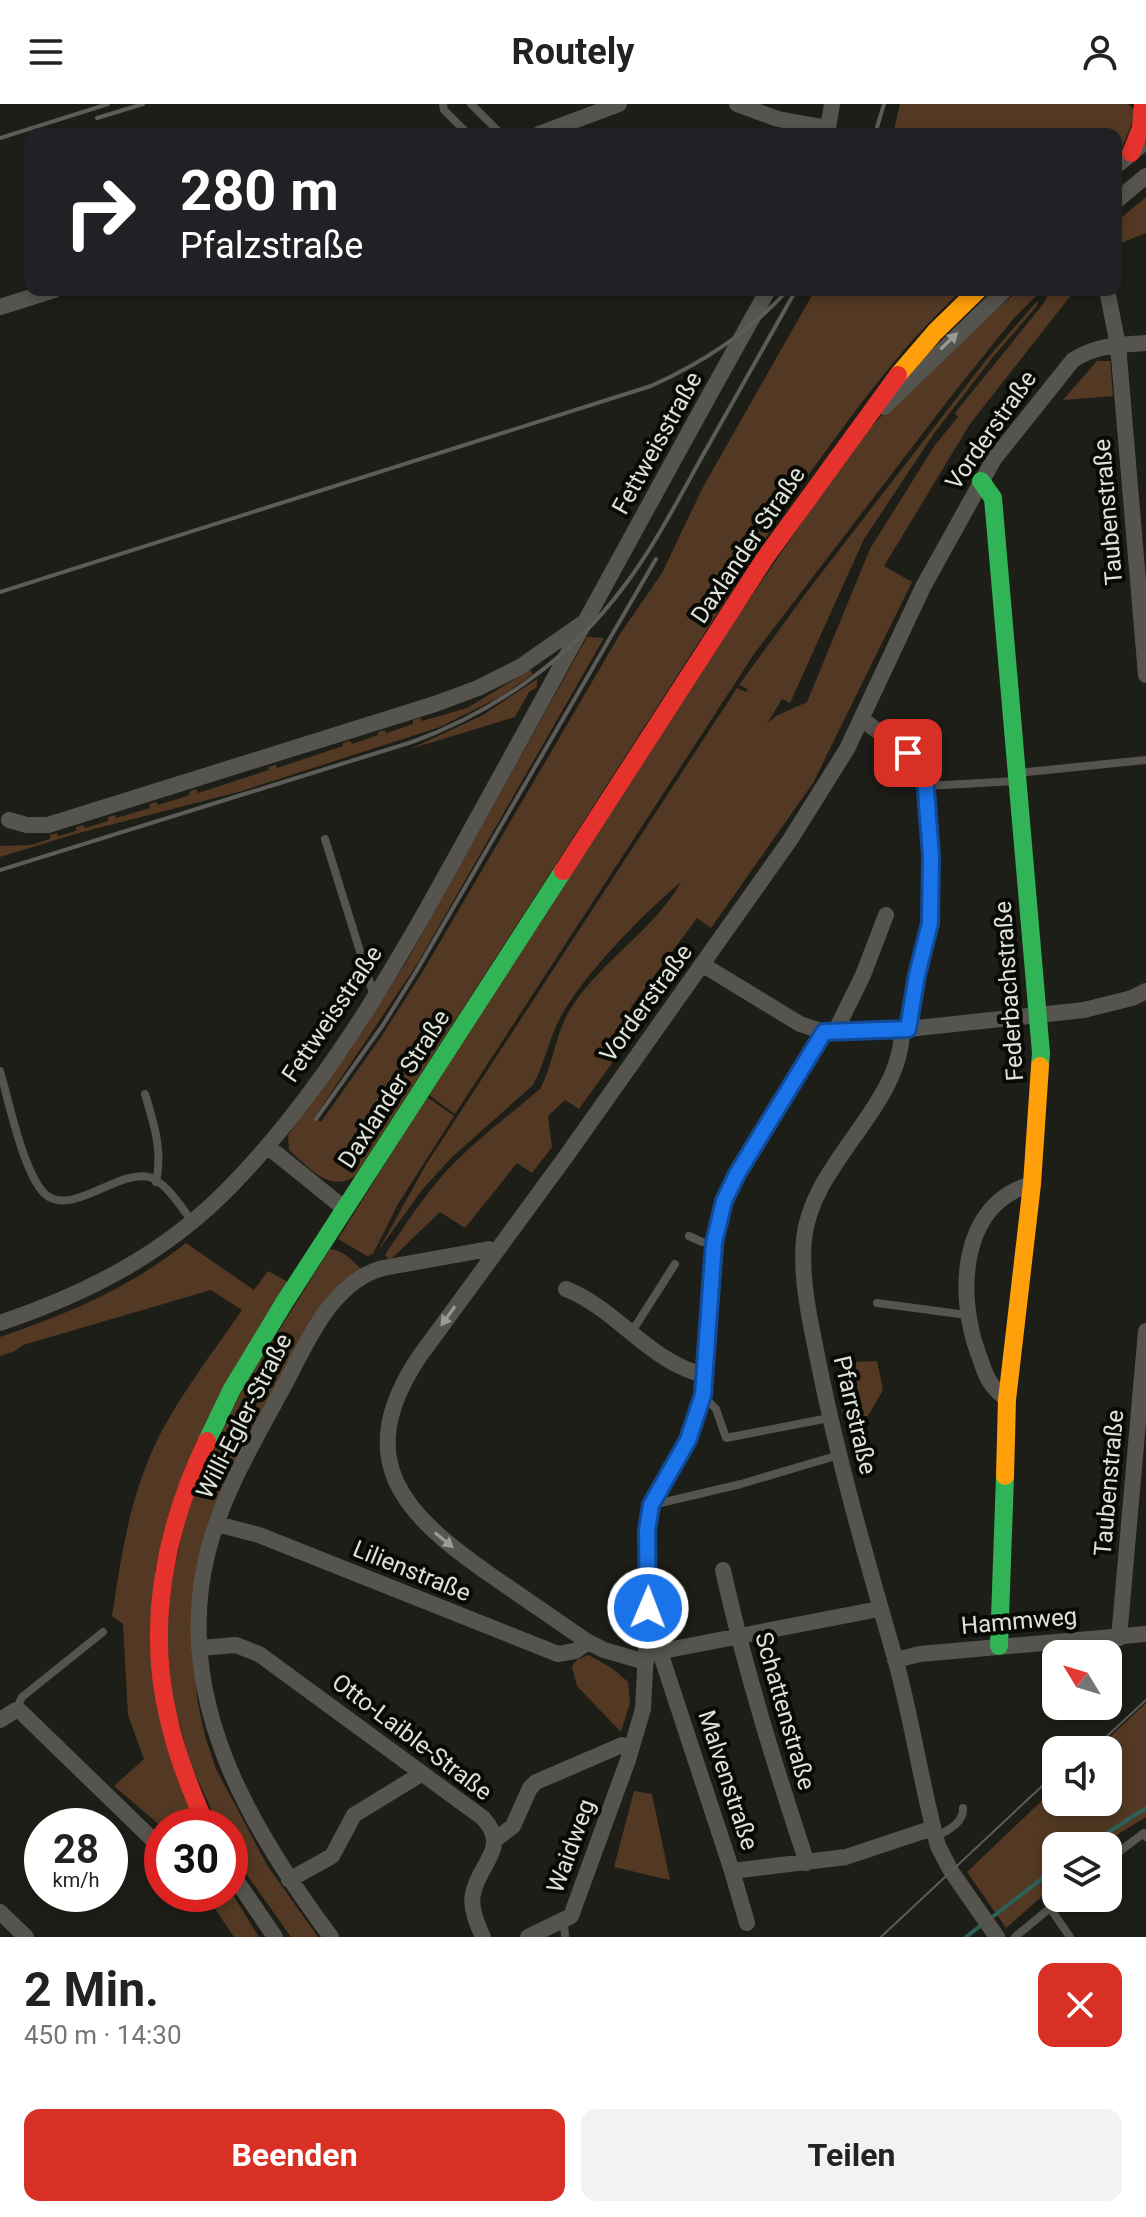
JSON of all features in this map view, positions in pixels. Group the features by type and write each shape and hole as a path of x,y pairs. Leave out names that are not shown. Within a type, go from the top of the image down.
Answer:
{"street":[{"path":"555,128 619,104"},
{"path":"737,104 816,128"},
{"path":"828,128 832,104"},
{"path":"1122,161 1139,147 1143,104"},
{"path":"1122,196 1146,176"},
{"path":"0,307 35,296"},
{"name":"Fettweisstraße","path":"0,1323 80,1294 160,1246 231,1186 302,1102 402,953 765,296"},
{"name":"Daxlander Straße","path":"199,1808 177,1755 163,1698 158,1640 164,1561 182,1499 226,1400 345,1209 765,558 913,357 972,296"},
{"name":"Daxlander Straße","path":"855,436 999,296"},
{"path":"1106,296 1118,345"},
{"name":"Vorderstraße","path":"651,1656 604,1650 588,1642 465,1557 436,1534 410,1506 401,1491 389,1456 389,1419 401,1384 703,965 822,791 862,719 923,587 994,459 1073,360 1089,350 1146,343"},
{"name":"Taubenstraße","path":"1118,345 1146,675"},
{"name":"Federbachstraße","path":"981,481 993,498 1041,1083 1007,1400 999,1646"},
{"name":"Fettweisstraße","path":"5,815 27,825 48,825 435,704 478,688 520,667 587,619"},
{"name":"Pfarrstraße","path":"862,719 916,761 926,786 931,856 930,923 896,1068 816,1198 807,1224 804,1250 806,1288 829,1418 895,1660 934,1833 942,1857 996,1936"},
{"path":"651,1505 688,1440 703,1395 714,1243 724,1201 737,1174 863,975 886,915"},
{"path":"703,965 800,1024 829,1032 905,1029 1037,1015 1108,1005 1146,991"},
{"path":"267,1146 345,1209"},
{"path":"1007,1400 988,1381 967,1315 967,1266 980,1228 990,1212 1016,1189 1032,1184"},
{"name":"Willi-Egler-Straße","path":"331,1937 289,1880 251,1817 226,1765 210,1717 201,1678 199,1648 202,1586 208,1551 236,1478 309,1340 331,1304 343,1291 373,1271 489,1249 494,1253"},
{"path":"566,1289 585,1296 673,1364 704,1375"},
{"name":"Taubenstraße","path":"1119,1638 1146,1331"},
{"name":"Waidweg","path":"528,1937 564,1929 571,1916 643,1709 651,1656 647,1531 651,1505"},
{"name":"Lilienstraße","path":"217,1524 259,1535 558,1654 575,1651 588,1642"},
{"name":"Schattenstraße","path":"723,1570 766,1739 807,1863"},
{"path":"651,1656 879,1609"},
{"name":"Hammweg","path":"895,1660 920,1654 1146,1634"},
{"name":"Otto-Laible-Straße","path":"199,1648 236,1645 259,1654 483,1818 493,1831 495,1840"},
{"name":"Malvenstraße","path":"651,1656 732,1871 747,1923"},
{"path":"0,1720 16,1710 21,1712 144,1831"},
{"name":"Waidweg","path":"495,1840 513,1826 530,1788 536,1782 622,1745 631,1748"},
{"path":"289,1880 332,1856 354,1815 421,1774"},
{"path":"732,1871 846,1857 934,1833"},
{"path":"483,1937 472,1898 495,1840"},
{"path":"248,1897 275,1937"},
{"path":"0,1912 26,1937"}],"lane":[{"path":"443,104 444,110 462,128"},
{"path":"471,104 495,128"},
{"path":"926,786 1146,760"},
{"path":"325,839 374,997"},
{"path":"0,1071 25,1154 37,1184 46,1196 57,1201 69,1200 133,1177 149,1177 192,1222"},
{"path":"145,1094 158,1140 160,1164 156,1182"},
{"path":"689,1236 714,1243"},
{"path":"631,1333 675,1264"},
{"path":"877,1303 967,1315"},
{"path":"703,1395 716,1409 726,1438 829,1418"},
{"path":"651,1505 741,1484 839,1455"},
{"path":"16,1710 22,1697 103,1632"},
{"path":"934,1833 960,1821 964,1816 963,1808"},
{"path":"1122,1850 1144,1833 1146,1837"},
{"path":"1015,1937 1045,1912"},
{"path":"1053,1912 1070,1937"}],"shaded area":[{"path":"900,104 1128,104 1137,112 1122,147 1122,128 894,128"},
{"path":"1146,197 1146,233 1122,243 1122,217"},
{"path":"812,296 956,296 892,365 789,502 355,1176 336,1182 319,1176 289,1150 288,1135 353,1045 407,961 587,637 604,638 416,966 314,1118 321,1122 381,1037 423,971 620,634 662,573 703,487"},
{"path":"1012,296 1036,296 1014,318 952,395 754,654 455,1114 429,1095 685,693 858,441 916,379"},
{"path":"1047,296 1070,296 970,424 884,566 912,582 813,783 711,928 697,918 631,1007 645,1017 579,1109 565,1100 548,1116 552,1147 532,1173 517,1163 465,1228 440,1212 390,1260 385,1255 443,1175 540,1089 571,1008 597,975 657,915 681,882 616,945 571,999 557,1024 533,1085 450,1159 422,1190 378,1251 427,1163 737,688 746,692 748,689 739,685 986,360 1038,300 1037,306 935,432 864,539 790,703 782,699 767,724 776,716 807,702 870,549 935,445 958,417 955,413"},
{"path":"1097,361 1110,361 1113,396 1063,400"},
{"path":"530,670 533,674 500,697 440,727 242,791 75,834 0,857 0,846 31,845 50,839 50,835 76,831 76,827 83,825 85,828 108,821 108,817 115,815 116,818 150,808 149,804 156,802 158,805 190,795 189,792 196,789 198,793 269,770 268,767 276,765 277,768 343,746 343,743 350,741 352,744 385,730 386,733 413,724 413,720 420,718 422,721 467,708"},
{"path":"537,679 537,687 529,692 515,717 410,749 483,715"},
{"path":"427,1097 454,1116 398,1204 373,1254 367,1256 338,1239"},
{"path":"186,1243 254,1290 268,1271 288,1282 155,1569 192,1808 144,1808 144,1812 114,1786 144,1759 128,1715 123,1624 112,1616 121,1559 139,1484 155,1445 202,1366 242,1310 211,1290 23,1345 0,1356 0,1337 97,1298"},
{"path":"330,1249 352,1260 363,1271 338,1287 202,1543 192,1616 197,1699 216,1769 237,1808 211,1808 189,1761 169,1681 167,1601 192,1491 244,1386"},
{"path":"877,1361 883,1390 868,1416 843,1418 839,1383 853,1362"},
{"path":"589,1655 628,1682 630,1703 621,1732 577,1686 572,1666 578,1659"},
{"path":"1146,1703 1146,1817 1122,1832 1042,1832 1042,1896 1006,1928 967,1872 1042,1800 1042,1816 1122,1816 1122,1736 1111,1736"},
{"path":"634,1791 652,1794 670,1880 614,1867"},
{"path":"248,1829 267,1865 318,1937 291,1937 248,1876"},
{"path":"217,1912 244,1912 259,1937 234,1937"}],"waterway":[{"path":"1109,1832 1146,1808"},
{"path":"991,1918 1042,1879"},
{"path":"966,1937 984,1923"}],"tram line":[{"path":"1107,1736 1146,1700"},
{"path":"881,1937 1042,1786"}],"railway":[{"path":"32,128 108,104"},
{"path":"97,118 143,104"},
{"path":"877,128 884,104"},
{"path":"0,138 24,130"},
{"path":"0,592 651,386 724,345 782,296"},
{"path":"0,870 412,742 474,715 530,679 581,636 636,570 793,296"},
{"path":"316,1119 383,1025 417,970 656,559"}],"traffic: fast":[{"path":"981,481 993,498 1040,1066"},
{"path":"207,1441 232,1389 284,1303 563,871"},
{"path":"999,1646 1005,1476"}],"traffic: slow":[{"path":"898,375 972,296"},
{"path":"1005,1476 1007,1400 1032,1184 1040,1066"}],"traffic: jam":[{"path":"1131,153 1141,128 1143,104"},
{"path":"563,871 765,558 898,375"},
{"path":"199,1808 171,1730 159,1646 160,1611 171,1541 207,1441"}],"route":[{"path":"648,1608 647,1531 651,1505 688,1440 703,1395 714,1243 724,1201 737,1174 824,1032 908,1029 930,923 932,890 925,777 919,764 908,753"}]}
